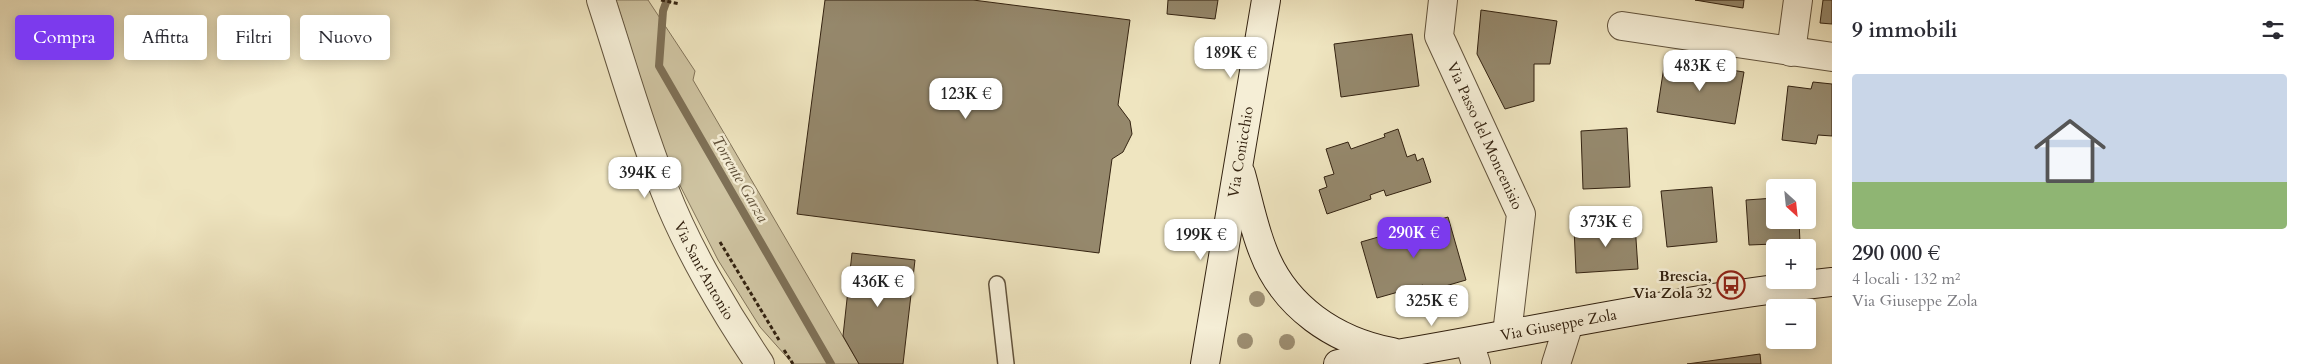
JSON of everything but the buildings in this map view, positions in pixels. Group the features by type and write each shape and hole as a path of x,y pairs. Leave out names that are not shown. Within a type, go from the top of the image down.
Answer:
{"street":[{"name":"Via Sant'Antonio","path":"601,0 665,192 681,227 723,305 760,364"},
{"name":"Via Conicchio","path":"1204,364 1266,0"},
{"name":"Via Passo del Moncenisio","path":"1443,0 1439,36 1521,214 1508,334"},
{"path":"1791,52 1798,0"},
{"path":"1622,26 1832,57"},
{"name":"Via Giuseppe Zola","path":"1239,165 1263,251 1276,278 1295,302 1318,322 1344,338 1372,348 1403,354"},
{"name":"Via Giuseppe Zola","path":"1338,364 1403,354 1473,353 1508,334 1786,287 1832,282"},
{"path":"1556,364 1569,323"}],"lane":[{"path":"997,284 1006,364"}],"path":[{"path":"661,0 680,4"},
{"path":"715,233 793,364"}],"shaded area":[{"path":"616,0 648,0 695,71 693,80 859,364 793,364 760,327 718,260 664,154"}],"waterway":[{"name":"Torrente Garza","path":"667,0 663,11 659,66 831,364"}],"place":[{"name":"Brescia, Via Zola 32","path":"1731,285"}]}
